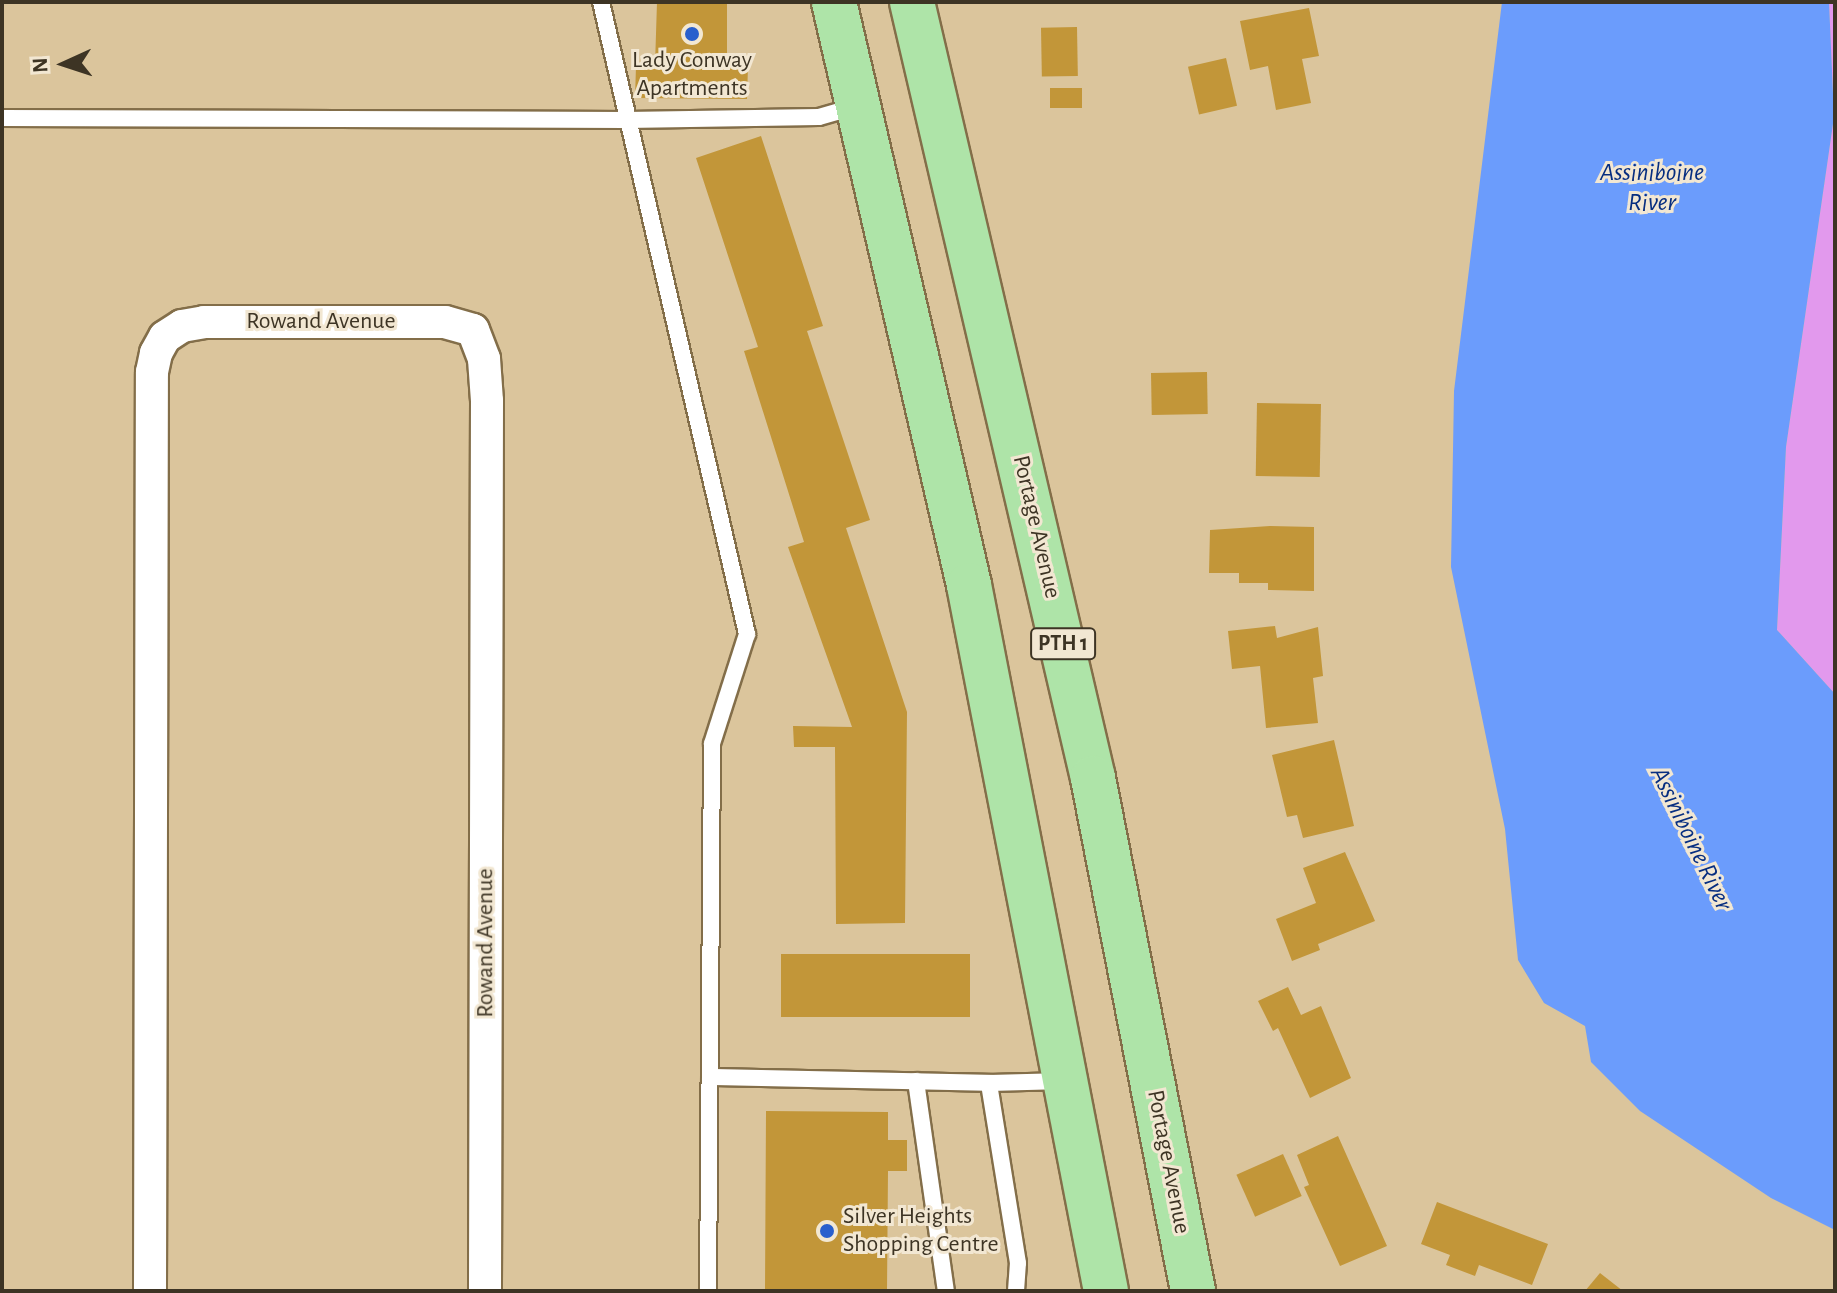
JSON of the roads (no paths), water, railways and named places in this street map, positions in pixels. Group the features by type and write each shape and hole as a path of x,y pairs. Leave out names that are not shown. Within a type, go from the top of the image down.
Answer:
{"highway":[{"path":"834,2 969,585 1106,1291"},
{"name":"Portage Avenue","path":"912,2 1093,778 1193,1291"}],"street":[{"name":"Rowand Avenue","path":"150,1291 152,372 156,353 165,337 182,326 204,322 445,322 473,330 484,359 485,1291"}],"lane":[{"path":"601,2 626,120 687,363 747,634 712,744 708,1291"},
{"path":"2,118 626,120 819,117 859,106"},
{"path":"710,1077 989,1083 1066,1081"},
{"path":"916,1081 946,1291"},
{"path":"989,1083 1018,1263 1016,1291"}],"water":[{"name":"Assiniboine River","path":"1502,2 1829,2 1834,117 1786,447 1777,630 1835,694 1835,1230 1771,1198 1640,1111 1591,1062 1585,1026 1544,1003 1518,960 1505,829 1451,567 1454,391"}],"place":[{"name":"Lady Conway Apartments","path":"692,34"},
{"name":"Silver Heights Shopping Centre","path":"827,1231"}]}
